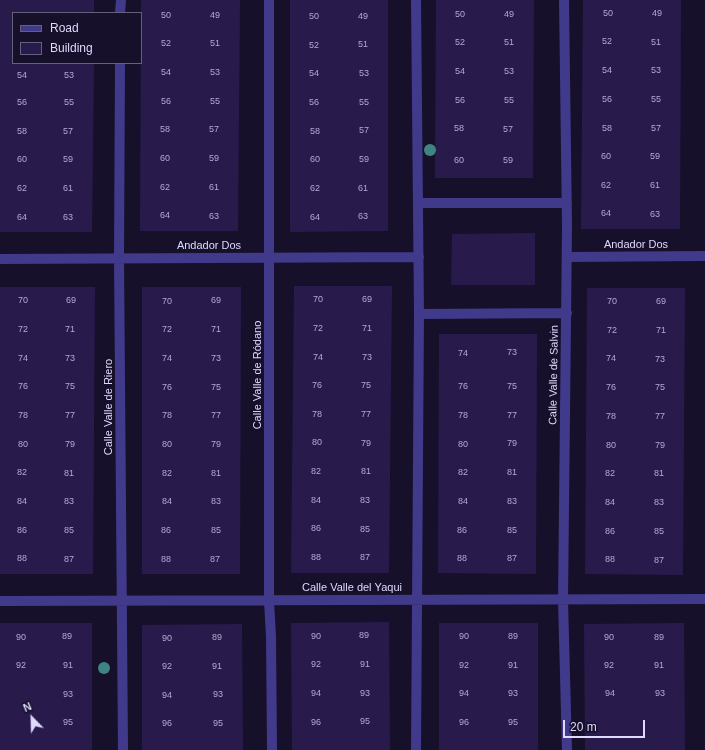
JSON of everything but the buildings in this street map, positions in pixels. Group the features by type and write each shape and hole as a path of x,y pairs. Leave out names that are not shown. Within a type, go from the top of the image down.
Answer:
{"street":[{"path":"120,0 120,12"},
{"name":"Calle Valle de Ródano","path":"269,0 269,601 271,636 272,750"},
{"path":"416,0 419,257 416,750"},
{"name":"Calle Valle de Salvin","path":"564,0 567,257 563,600 567,750"},
{"name":"Calle Valle de Riero","path":"120,64 119,258 123,750"},
{"path":"418,203 567,203"},
{"name":"Andador Dos","path":"567,257 705,256"},
{"name":"Andador Dos","path":"0,259 419,257"},
{"path":"419,314 566,313"},
{"name":"Calle Valle del Yaqui","path":"0,602 705,599"}]}
